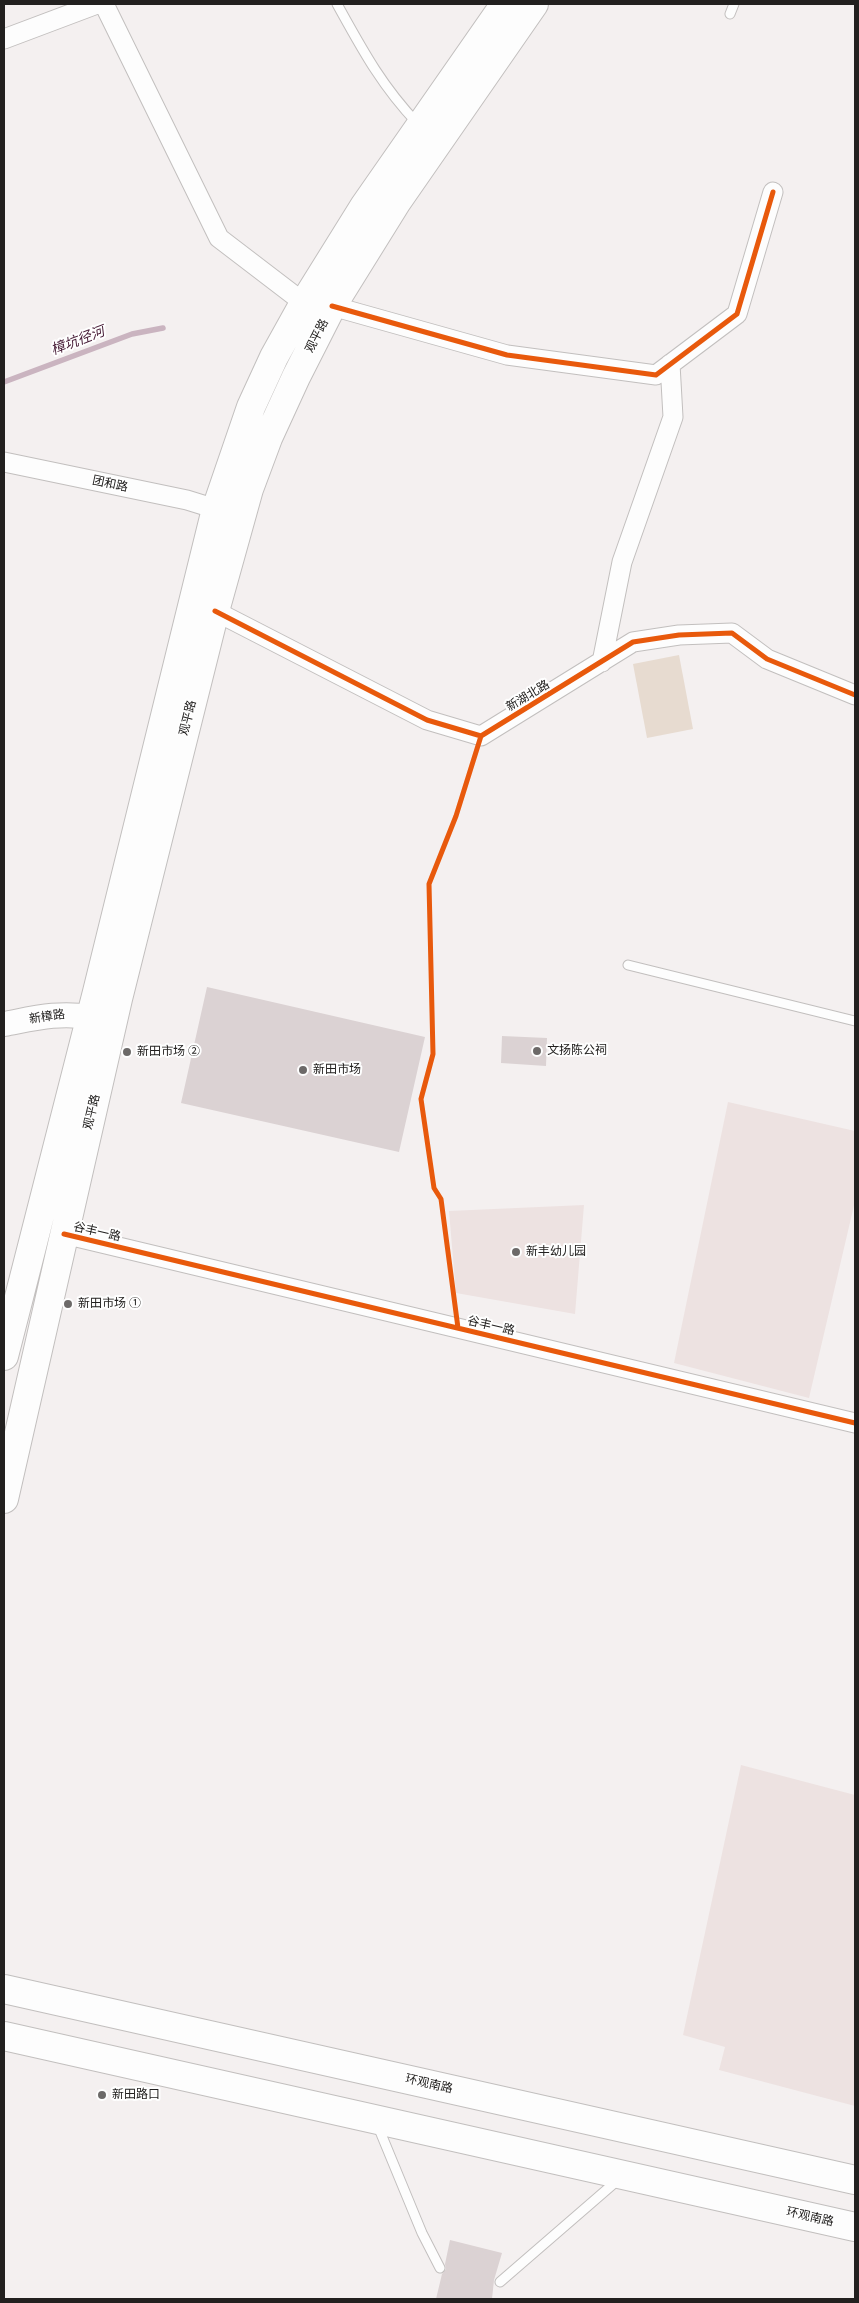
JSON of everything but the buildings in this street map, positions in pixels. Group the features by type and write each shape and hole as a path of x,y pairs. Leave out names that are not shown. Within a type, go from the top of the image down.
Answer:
{"main road":[{"name":"观平路","path":"4,1499 118,998 215,611 249,489 296,378 332,306 396,203 430,132 505,4"},
{"name":"观平路","path":"4,1356 216,509 251,407 274,357 304,303 365,205 430,132 534,4"},
{"name":"环观南路","path":"4,1989 855,2180"},
{"name":"环观南路","path":"7,2037 855,2227"}],"street":[{"path":"4,39 97,4"},
{"path":"104,4 219,238 304,303"},
{"path":"332,306 506,355 656,376 737,314 773,192"},
{"path":"602,662 622,562 673,417 670,364"},
{"name":"团和路","path":"4,462 187,500 216,509"},
{"name":"新湖北路","path":"215,611 428,720 481,736 633,642 679,635 732,633 767,659 855,695"},
{"name":"新樟路","path":"4,1024 55,1014 90,1017"},
{"name":"谷丰一路","path":"64,1234 855,1423"}],"lane":[{"path":"336,4 376,74 396,101 430,132"},
{"path":"730,14 734,4"},
{"path":"628,965 855,1021"},
{"path":"375,2119 422,2233 440,2268"},
{"path":"500,2282 624,2175"}],"shaded area":[{"path":"679,655 693,729 647,738 633,664"},
{"path":"728,1102 855,1131 855,1201 809,1398 674,1363"},
{"name":"新丰幼儿园","path":"584,1205 575,1314 456,1293 449,1211"},
{"path":"741,1765 855,1795 855,2106 719,2070 725,2047 683,2035"}],"waterway":[{"name":"樟坑径河","path":"4,382 132,334 163,328"}],"cycle path":[{"path":"332,306 507,355 656,375 737,314 773,192"},
{"path":"215,611 427,720 481,736 633,642 679,635 732,633 767,659 855,695"},
{"path":"458,1328 441,1199 434,1188 421,1099 433,1054 429,884 456,816 481,736"},
{"path":"64,1234 855,1423"}],"place":[{"name":"文扬陈公祠","path":"537,1051"},
{"name":"新田市场 ②","path":"127,1052"},
{"name":"新田市场","path":"303,1070"},
{"name":"新丰幼儿园","path":"516,1252"},
{"name":"新田市场 ①","path":"68,1304"},
{"name":"新田路口","path":"102,2095"}]}
